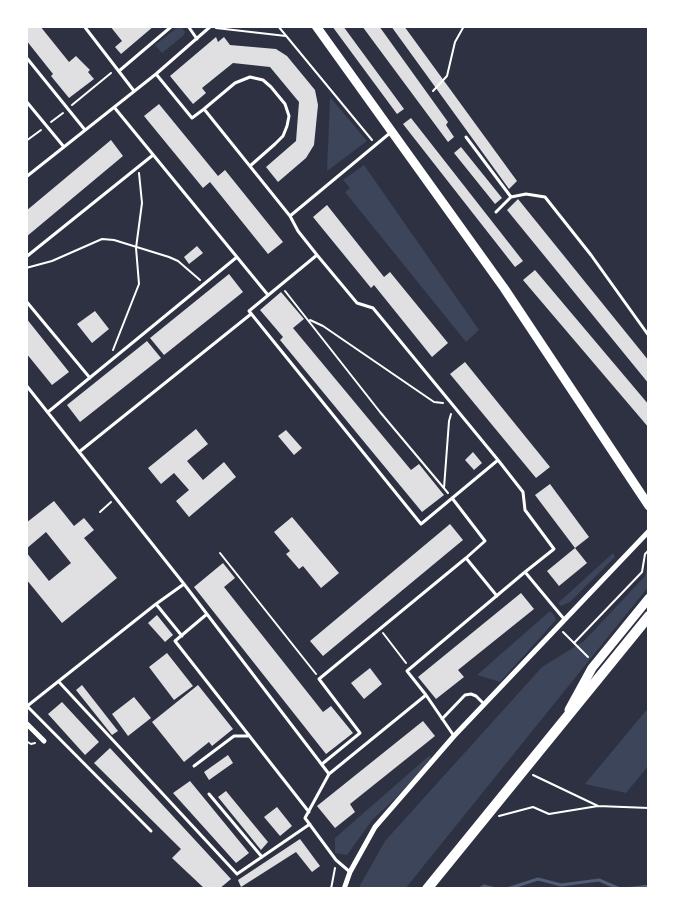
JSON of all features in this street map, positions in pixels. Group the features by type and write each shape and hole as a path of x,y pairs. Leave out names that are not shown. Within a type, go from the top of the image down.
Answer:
{"highway":[{"path":"426,889 649,616"}],"main road":[{"path":"316,26 504,288 649,506"},
{"path":"564,718 592,668 649,598"}],"street":[{"path":"344,889 350,872 375,827 454,736 649,531"},
{"path":"26,722 44,741"}],"lane":[{"path":"118,70 172,26"},
{"path":"188,26 197,39"},
{"path":"86,27 134,91"},
{"path":"26,177 156,74 211,27"},
{"path":"26,57 85,130"},
{"path":"156,74 192,118 236,84 250,77 262,80 272,87 285,104 289,116 287,126 283,136 250,166"},
{"path":"26,101 64,147"},
{"path":"114,107 268,295"},
{"path":"204,109 290,216 298,231 357,303 373,308 498,460 523,492 524,510 554,549 407,671 454,736"},
{"path":"290,216 392,131"},
{"path":"466,137 512,197"},
{"path":"26,257 153,155"},
{"path":"496,212 512,197 526,194 545,197 591,255 649,336"},
{"path":"317,254 249,311 421,524 498,460"},
{"path":"48,412 237,257"},
{"path":"26,301 90,378"},
{"path":"79,452 251,314"},
{"path":"26,385 184,584 329,774"},
{"path":"322,764 360,733 319,679 485,541 452,498"},
{"path":"466,558 497,596"},
{"path":"525,572 564,619"},
{"path":"151,831 27,707 156,604 184,584"},
{"path":"156,604 182,636"},
{"path":"207,614 175,641 308,812"},
{"path":"59,682 237,874 310,824"},
{"path":"442,719 465,695 471,694 476,696 484,704"},
{"path":"350,872 336,860 305,818 329,774 426,695"},
{"path":"194,766 234,736 249,736"},
{"path":"209,794 262,857"}],"path":[{"path":"278,26 376,145"},
{"path":"433,91 447,76 455,42 464,26"},
{"path":"211,27 286,36"},
{"path":"67,109 118,70"},
{"path":"107,364 139,284 136,248 142,203 139,167"},
{"path":"26,268 52,261 102,239 114,240 178,261 204,284"},
{"path":"280,285 452,498"},
{"path":"307,319 323,326 434,402 454,406 449,421 444,488"},
{"path":"100,512 112,500"},
{"path":"574,643 642,572 645,554 649,550"},
{"path":"220,552 319,679"},
{"path":"557,626 590,658"},
{"path":"379,629 410,669"},
{"path":"522,770 553,783 598,806"},
{"path":"484,818 505,815 533,807 549,814 598,806 649,808"},
{"path":"331,889 336,860"}],"shaded area":[{"path":"179,26 185,32 183,36 162,53 155,45"},
{"path":"330,97 367,141 327,171"},
{"path":"364,165 479,330 466,342 345,192 350,188 343,180"},
{"path":"613,553 615,557 570,602 561,606 558,603"},
{"path":"649,556 649,586 405,889 358,889 385,841 542,667 584,641 645,576"},
{"path":"550,611 556,620 500,682 477,675"},
{"path":"649,707 649,765 626,793 585,784"},
{"path":"430,755 431,759 395,799 373,819 347,855 335,853 335,838"}],"building":[{"path":"26,26 40,26 69,62 76,56 90,70 88,72 94,79 69,98 26,40"},
{"path":"110,26 154,26 121,54 115,47 122,41"},
{"path":"332,26 343,26 404,109 397,114"},
{"path":"362,26 379,26 448,122 446,125 454,137 448,142"},
{"path":"391,26 404,26 517,181 509,189"},
{"path":"216,37 218,42 224,37 230,45 276,49 287,56 315,90 318,105 314,145 306,158 278,182 266,167 296,141 299,102 270,67 233,63 202,88 206,93 193,104 170,76"},
{"path":"159,104 218,176 225,170 283,242 268,254 210,182 203,188 144,116"},
{"path":"411,118 523,261 515,267 403,124"},
{"path":"111,140 123,156 26,237 26,211"},
{"path":"461,147 502,198 495,204 454,153"},
{"path":"518,199 649,361 649,384 507,210"},
{"path":"327,205 384,277 390,272 448,343 432,357 374,285 371,288 313,217"},
{"path":"197,246 203,253 189,264 184,257"},
{"path":"535,270 649,405 649,428 523,280"},
{"path":"229,274 243,292 164,355 150,338"},
{"path":"281,292 304,319 293,328 411,470 419,464 444,495 422,512 280,340 283,337 260,310"},
{"path":"95,311 109,329 92,343 77,324"},
{"path":"26,318 69,372 52,385 26,353"},
{"path":"147,341 161,358 80,422 67,405"},
{"path":"465,362 550,467 536,478 450,374"},
{"path":"196,429 208,444 187,461 203,480 224,462 236,477 189,517 176,501 189,490 174,473 161,484 148,468"},
{"path":"286,430 302,448 294,455 278,436"},
{"path":"473,452 482,463 474,470 465,460"},
{"path":"550,484 589,537 575,548 535,495"},
{"path":"54,501 74,526 84,518 94,530 84,538 117,578 62,623 26,579 26,552 49,581 71,563 46,532 26,549 26,523"},
{"path":"292,517 339,573 321,588 303,566 299,569 286,554 290,551 274,532"},
{"path":"450,524 463,540 323,656 310,641"},
{"path":"575,548 587,563 559,586 547,571"},
{"path":"223,563 235,578 224,587 323,712 331,706 353,733 326,754 194,587"},
{"path":"521,593 534,609 458,670 464,677 436,699 418,677"},
{"path":"157,615 173,635 165,642 148,623"},
{"path":"167,653 193,686 174,700 149,667"},
{"path":"370,668 382,684 364,699 351,683"},
{"path":"82,685 118,731 112,735 76,690"},
{"path":"198,685 233,729 212,746 209,742 184,762 152,722"},
{"path":"134,697 151,718 128,736 112,714"},
{"path":"62,702 99,742 85,755 48,714"},
{"path":"423,721 435,736 350,804 355,812 335,828 317,806"},
{"path":"110,748 231,879 219,889 205,889 172,858 181,849 94,763"},
{"path":"228,755 233,763 209,780 204,772"},
{"path":"190,781 249,853 236,863 173,793"},
{"path":"226,791 268,842 261,850 218,797"},
{"path":"277,807 292,826 280,836 264,817"},
{"path":"300,839 320,866 312,872 296,852 241,887 238,880"}],"waterway":[{"path":"507,889 538,879 561,885 599,880 620,889"},
{"path":"479,889 484,886 496,889"},
{"path":"625,889 649,886"}]}
